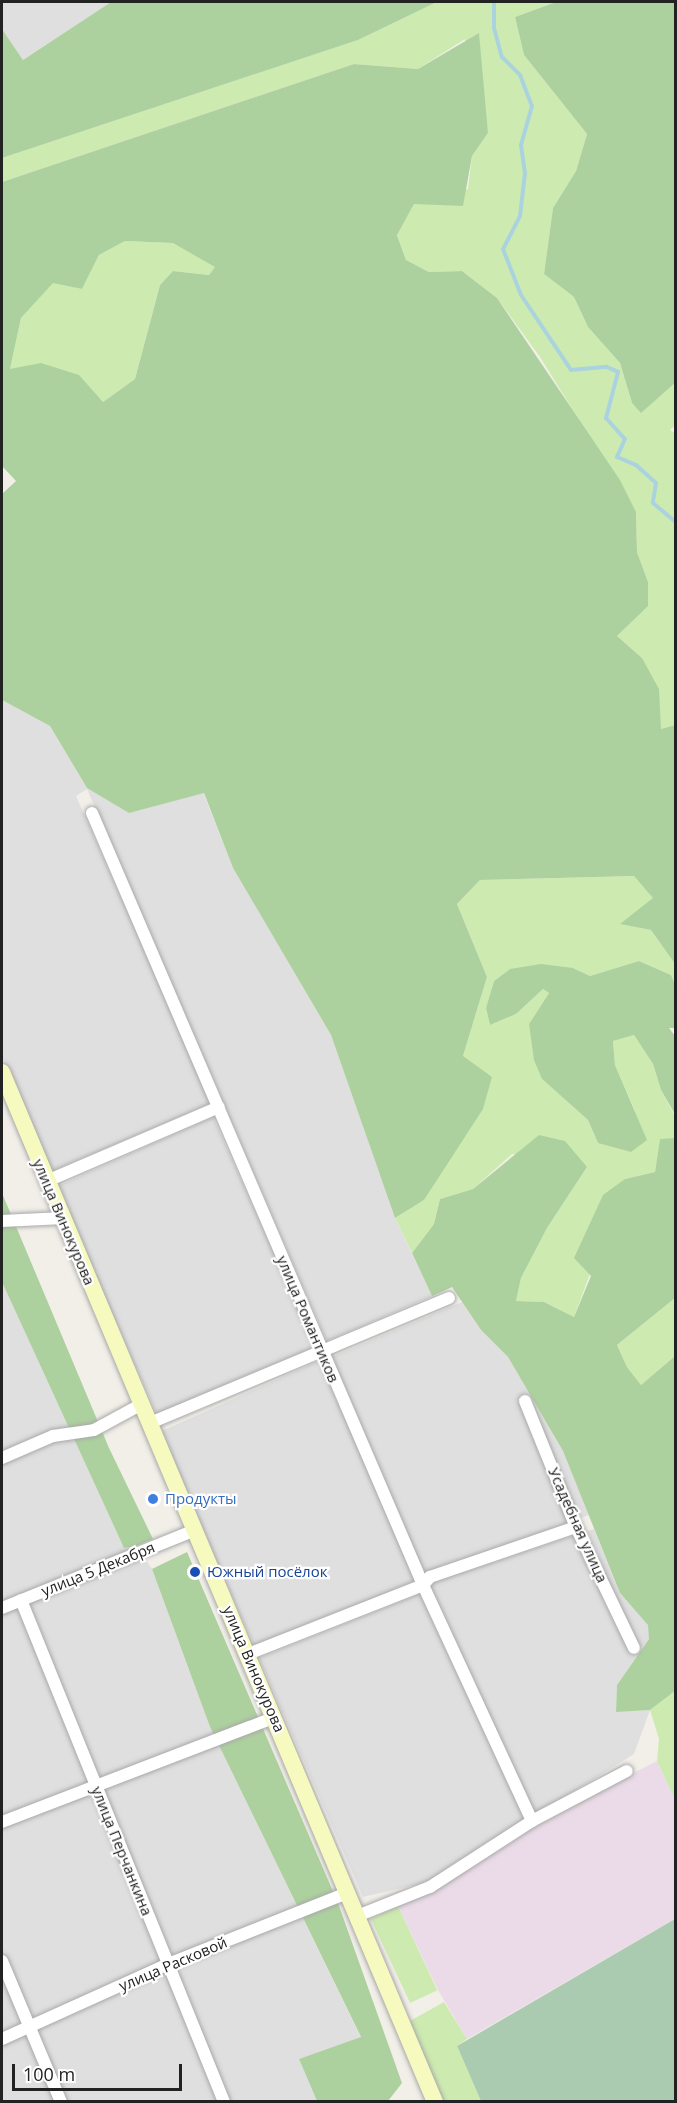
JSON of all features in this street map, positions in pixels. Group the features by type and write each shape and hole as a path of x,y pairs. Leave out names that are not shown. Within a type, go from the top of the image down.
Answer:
{"main road":[{"name":"улица Винокурова","path":"2,1072 435,2102"}],"street":[{"name":"улица Романтиков","path":"92,813 219,1107 321,1353 423,1586 532,1821"},
{"path":"47,1181 219,1107"},
{"path":"2,1221 63,1218"},
{"path":"150,1423 449,1298"},
{"name":"Усадебная улица","path":"525,1401 576,1527 634,1648"},
{"path":"2,1458 52,1436 94,1431 141,1404"},
{"path":"248,1654 423,1586 430,1577 576,1527"},
{"name":"улица 5 Декабря","path":"2,1608 195,1530"},
{"name":"улица Перчанкина","path":"21,1600 224,2102"},
{"path":"2,1822 97,1788 275,1718"},
{"path":"357,1916 430,1887 532,1821 627,1771"},
{"name":"улица Расковой","path":"2,2039 168,1964 347,1893"},
{"path":"2,1961 27,2029 61,2102"}],"shaded area":[{"path":"2,2 111,2 23,60 2,29"},
{"path":"2,700 50,726 87,788 203,792 233,868 331,1035 395,1218 432,1296 327,1341 87,789 76,796 212,1103 50,1172 2,1057"},
{"path":"213,1117 315,1347 158,1417 56,1187"},
{"path":"2,1282 124,1548 136,1546 152,1569 210,1727 361,2038 299,2059 317,2101 2,2101"},
{"path":"462,1302 481,1330 508,1357 563,1451 589,1515 425,1574 332,1357"},
{"path":"319,1361 417,1581 257,1652 159,1432"},
{"path":"594,1529 620,1593 649,1625 649,1639 617,1685 616,1711 650,1710 634,1754 534,1816 428,1587 436,1581"},
{"path":"420,1594 527,1820 428,1882 363,1897 259,1658"},
{"path":"657,1761 675,1800 675,1919 467,2039 438,1990 398,1906 519,1832"}],"green space":[{"path":"111,2 437,2 358,40 2,158 2,29 23,60"},
{"path":"437,2 556,2 515,17 524,55 587,134 576,171 553,208 544,274 574,297 588,327 620,363 632,403 641,412 675,383 675,425 670,430 676,434 675,725 661,729 642,658 617,636 647,606 648,582 637,552 636,512 540,357 497,298 462,271 429,272 406,260 397,234 414,204 468,189 472,156 488,133 465,39 418,69 354,64 2,182 2,158 358,40"},
{"path":"556,2 675,2 675,383 641,413 632,403 620,363 588,327 574,297 544,274 553,208 576,171 587,134 524,55 515,17"},
{"path":"479,33 488,133 472,156 463,206 414,204 397,235 406,260 429,272 462,271 497,298 620,480 636,512 637,552 648,582 648,606 617,636 642,658 659,689 661,729 675,725 675,964 651,930 620,924 653,898 634,876 480,880 457,904 487,977 463,1056 492,1077 483,1109 424,1200 395,1218 331,1035 233,868 204,793 129,813 87,788 50,726 2,700 2,494 16,481 2,466 2,182 354,64 418,69","holes":["125,241 173,243 215,267 209,275 173,271 160,285 135,379 103,402 79,375 41,363 10,369 21,318 53,283 82,289 99,255"]},
{"path":"125,241 173,243 216,266 209,275 173,271 160,285 135,379 103,402 10,369 21,318 53,282 82,289 99,255"},
{"path":"634,876 654,898 621,924 651,930 675,964 675,984 671,975 639,961 590,976 573,968 510,969 494,981 486,1008 490,1025 516,1014 543,989 549,993 529,1024 542,1079 588,1120 598,1143 635,1111 615,1065 613,1041 634,1035 653,1064 661,1090 675,1116 675,1138 660,1140 655,1172 625,1179 574,1317 544,1302 516,1301 521,1278 547,1228 587,1167 512,1154 473,1189 440,1199 434,1224 412,1253 395,1218 424,1200 452,1155 463,1056 487,977 457,904 480,880"},
{"path":"639,961 671,975 675,984 675,1028 669,1028 675,1036 676,1116 661,1090 653,1064 634,1035 613,1041 615,1065 647,1140 631,1152 598,1143 588,1120 542,1079 534,1060 529,1024 549,993 543,989 516,1014 490,1025 486,1008 494,981 510,969 541,964 573,968 590,976"},
{"path":"539,1135 565,1141 587,1167 547,1228 521,1278 516,1301 544,1302 574,1317 591,1276 574,1258 603,1195 625,1179 655,1172 660,1139 675,1138 675,1298 617,1345 627,1367 641,1385 675,1356 675,1691 650,1710 616,1712 617,1685 649,1639 648,1625 620,1593 563,1451 508,1357 481,1330 452,1287 432,1296 412,1253 434,1224 440,1199 473,1189"},
{"path":"2,1193 109,1448 153,1539 136,1546 124,1548 2,1282"},
{"path":"675,1298 675,1356 641,1385 627,1367 617,1345"},
{"path":"187,1552 338,1903 402,2083 388,2101 317,2101 299,2059 361,2037 210,1727 152,1569"},
{"path":"675,1691 675,1800 657,1761 659,1739 650,1710"},
{"path":"398,1906 437,1990 410,2003 371,1919"},
{"path":"675,1919 675,2101 481,2101 457,2046"},
{"path":"444,2002 467,2039 457,2046 481,2101 443,2101 410,2021"}],"waterway":[{"path":"494,2 494,28 502,57 520,75 532,106 521,145 525,173 520,216 503,249 521,295 571,370 607,367 618,372 606,418 625,439 617,457 636,465 656,483 653,503 676,522"}],"place":[{"name":"Продукты","path":"153,1499"},
{"name":"Южный посёлок","path":"195,1572"}]}
